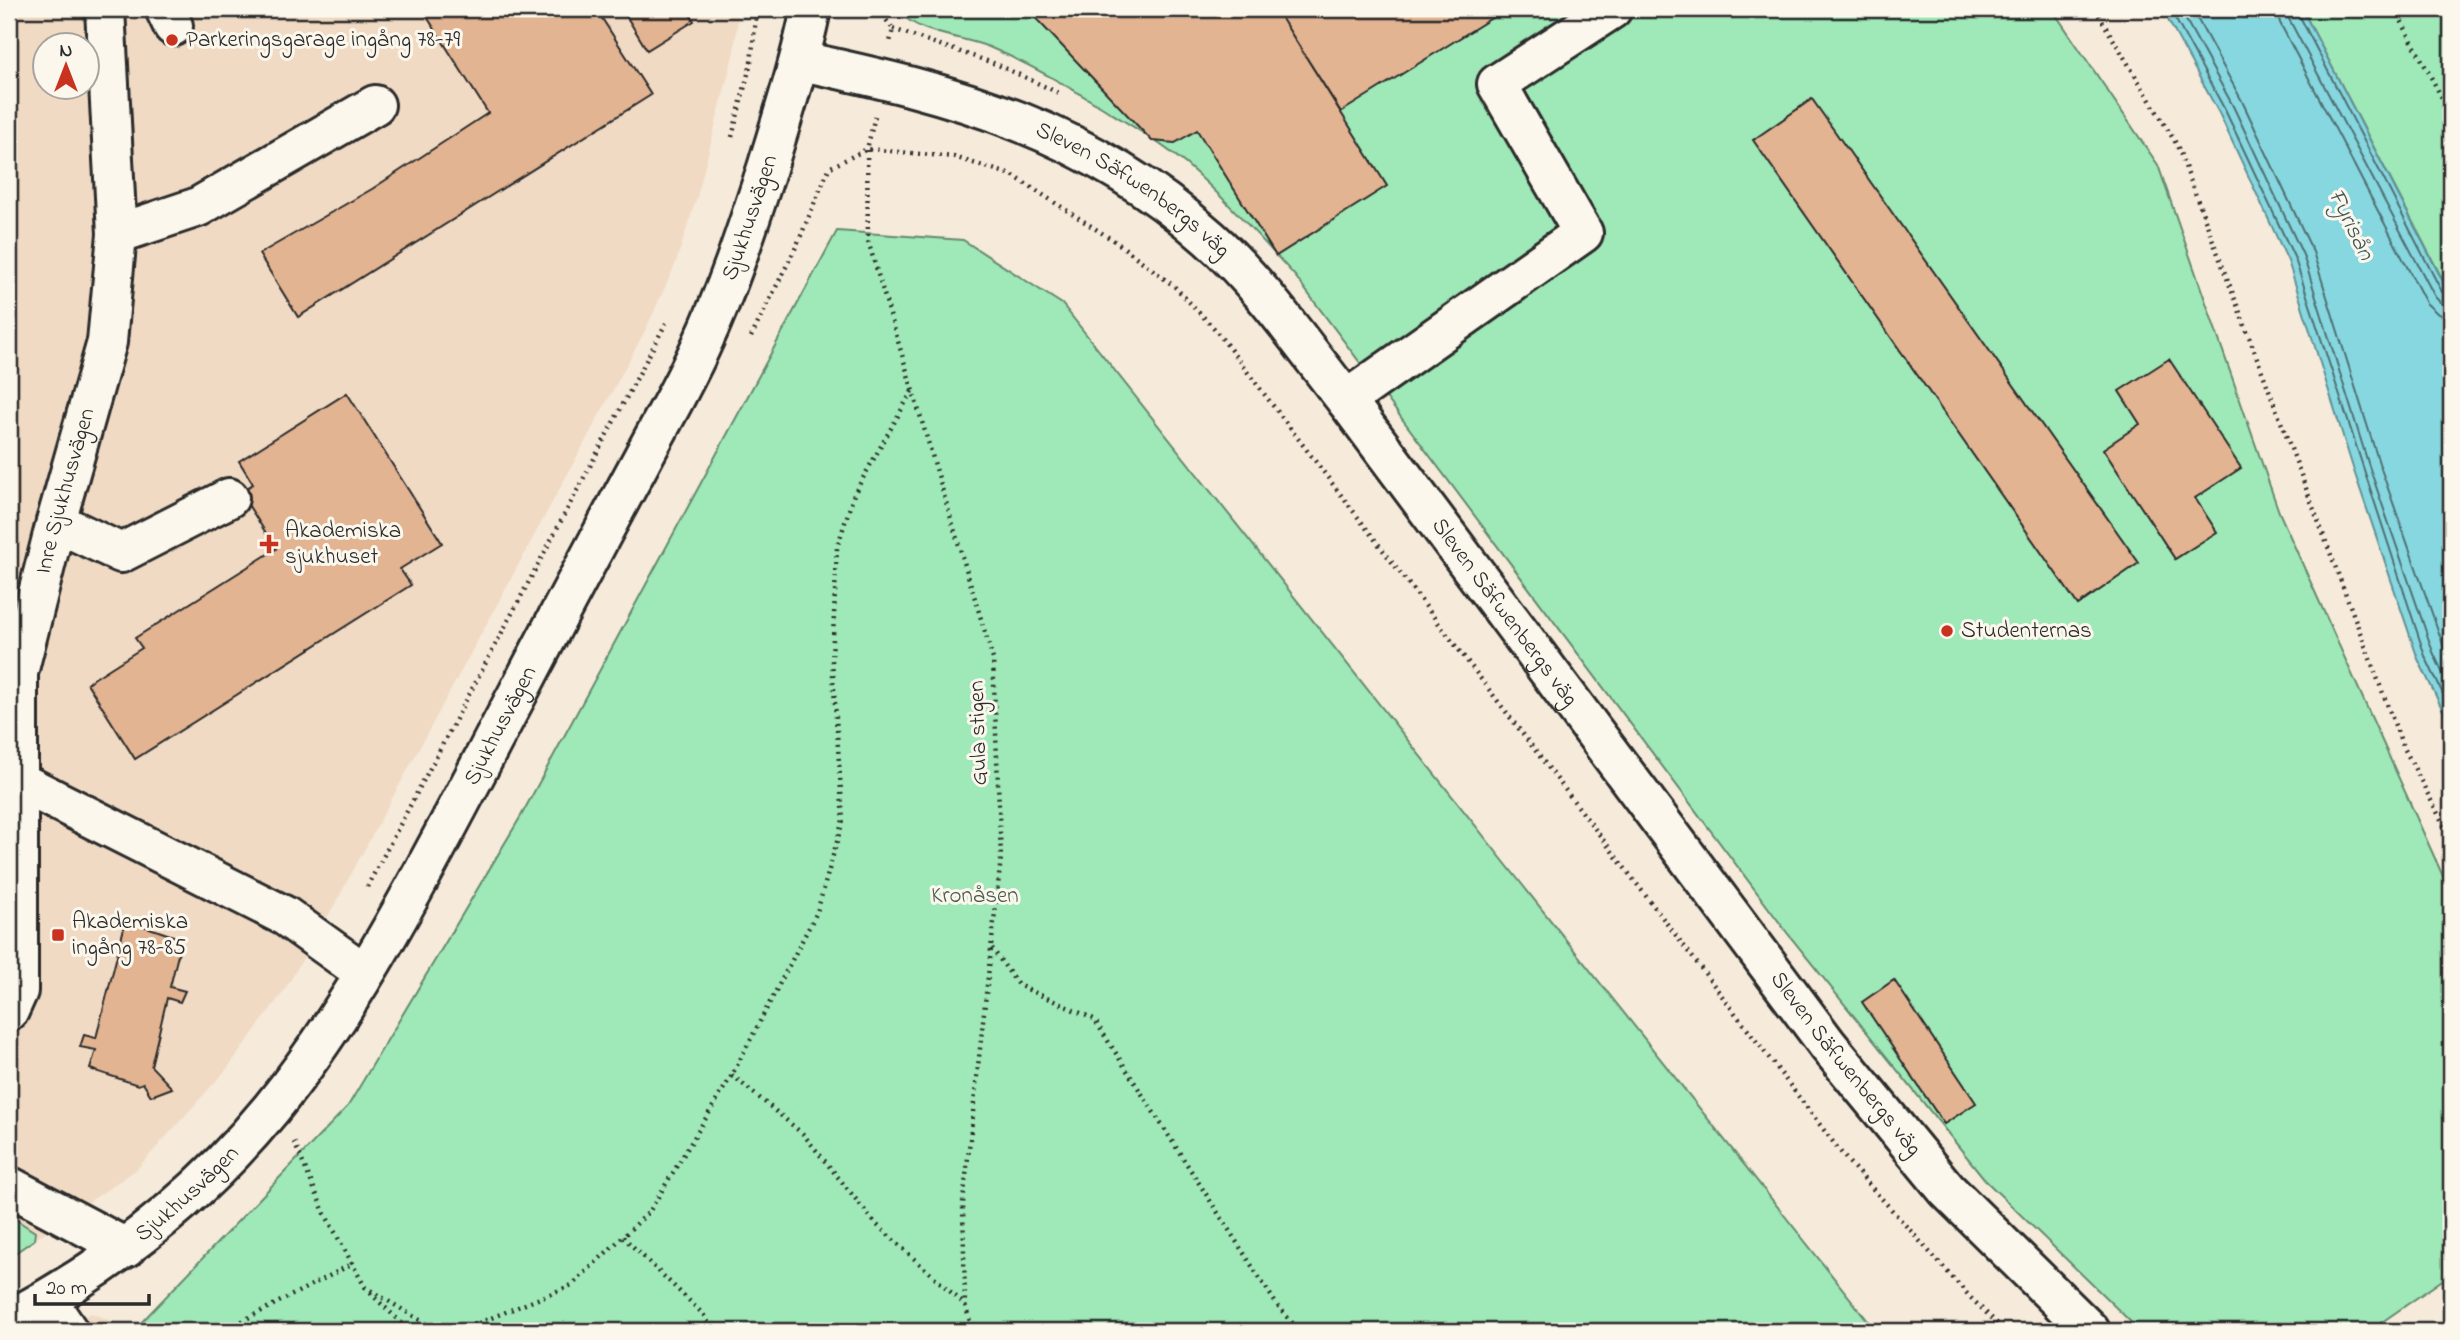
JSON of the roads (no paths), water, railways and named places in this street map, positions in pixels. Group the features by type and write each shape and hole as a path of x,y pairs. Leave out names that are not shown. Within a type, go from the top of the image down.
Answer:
{"street":[{"name":"Inre Sjukhusvägen","path":"9,1011 18,990 18,673 56,522 107,342 117,234 105,9"},
{"name":"Sjukhusvägen","path":"9,1320 47,1300 126,1248 195,1189 271,1109 336,1018 495,736 700,350 729,283 801,61 811,9"},
{"path":"1346,400 1583,233 1497,84 1612,9"},
{"name":"Sleven Säfwenbergs väg","path":"801,61 883,78 981,105 1064,139 1150,189 1211,240 1268,303 1346,400 1827,1044 1947,1190 2090,1331"},
{"path":"117,234 198,207 375,105"},
{"path":"56,522 121,553 229,498"},
{"path":"18,781 285,916 363,972"},
{"path":"9,1186 126,1248"},
{"path":"47,1300 68,1331"}],"water":[{"name":"Fyrisån","path":"2162,9 2302,9 2451,297 2451,727 2418,659 2354,471 2288,261 2219,113"}],"place":[{"name":"Parkeringsgarage ingång 78-79","path":"172,40"},
{"name":"Akademiska sjukhuset","path":"269,544"},
{"name":"Studenternas","path":"1947,631"},
{"name":"Akademiska ingång 78-85","path":"58,935"}],"park label":[{"name":"Kronåsen","path":"975,896"}]}
